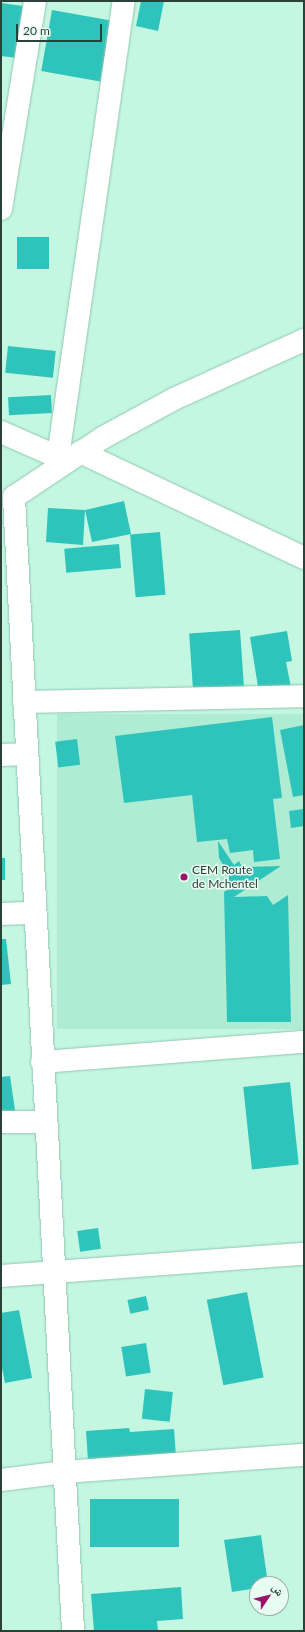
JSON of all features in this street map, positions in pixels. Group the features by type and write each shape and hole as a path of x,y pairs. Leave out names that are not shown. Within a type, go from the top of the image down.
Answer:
{"street":[{"path":"1,208 35,1"},
{"path":"69,457 124,1"},
{"path":"74,1631 53,1271 24,702 7,501 69,457 174,399 304,340"},
{"path":"1,432 69,457 304,558"},
{"path":"24,702 304,696"},
{"path":"1,755 26,754"},
{"path":"1,914 34,913"},
{"path":"42,1062 304,1042"},
{"path":"1,1122 45,1122"},
{"path":"1,1276 53,1271 304,1254"},
{"path":"1,1480 64,1472 304,1455"}],"shaded area":[{"name":"CEM Route de Mchentel","path":"57,714 304,714 304,1029 57,1029"}],"building":[{"path":"141,1 164,1 158,31 136,26"},
{"path":"1,3 23,6 17,58 1,56"},
{"path":"52,10 111,20 100,81 41,71"},
{"path":"17,237 49,237 49,269 17,269"},
{"path":"8,346 56,351 53,378 5,373"},
{"path":"51,395 52,413 9,415 8,397"},
{"path":"124,501 131,534 92,542 85,510"},
{"path":"48,508 85,510 83,545 46,542"},
{"path":"160,532 165,595 136,597 130,535"},
{"path":"119,544 121,568 66,573 64,549"},
{"path":"240,630 244,688 193,691 189,634"},
{"path":"287,631 292,661 286,662 291,687 259,693 250,637"},
{"path":"272,717 282,798 273,799 280,859 254,862 253,850 230,853 227,839 197,842 192,795 124,803 115,736"},
{"path":"304,725 304,795 293,797 280,730"},
{"path":"77,739 80,765 58,767 55,742"},
{"path":"304,809 304,826 291,828 289,811"},
{"path":"218,841 234,865 239,861 242,867 281,866 234,897 267,896 273,905 288,895 291,1022 227,1022 224,892 240,881 229,882 229,875 219,858"},
{"path":"1,858 5,858 5,880 1,880"},
{"path":"1,939 6,939 11,984 1,985"},
{"path":"10,1076 16,1117 1,1120 1,1077"},
{"path":"290,1082 299,1165 252,1169 243,1087"},
{"path":"98,1228 101,1249 80,1252 77,1231"},
{"path":"247,1292 264,1377 223,1385 207,1300"},
{"path":"146,1296 149,1310 130,1314 127,1300"},
{"path":"19,1310 32,1378 5,1383 1,1363 1,1313"},
{"path":"146,1343 151,1373 126,1377 121,1347"},
{"path":"145,1389 173,1392 170,1422 142,1419"},
{"path":"129,1428 130,1432 174,1429 177,1470 89,1476 86,1431"},
{"path":"90,1499 179,1499 179,1547 90,1547"},
{"path":"261,1535 267,1576 249,1576 249,1589 232,1592 224,1540"},
{"path":"181,1587 183,1619 157,1621 158,1631 94,1631 91,1594"}],"place":[{"name":"CEM Route de Mchentel","path":"184,877"}]}
